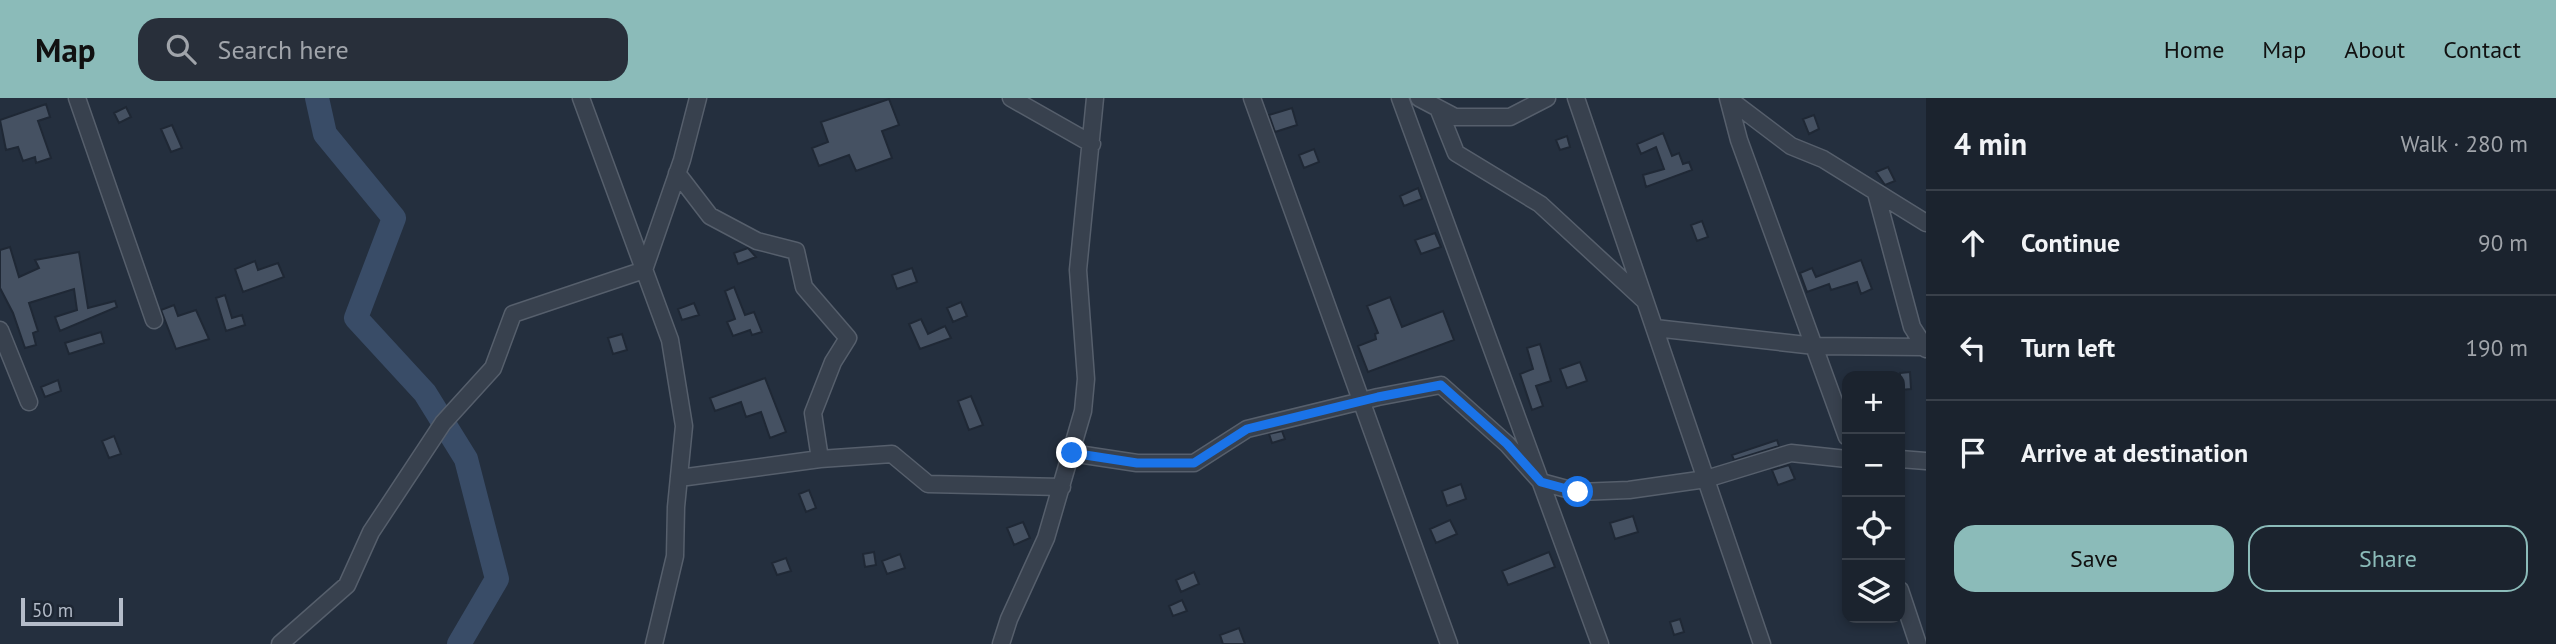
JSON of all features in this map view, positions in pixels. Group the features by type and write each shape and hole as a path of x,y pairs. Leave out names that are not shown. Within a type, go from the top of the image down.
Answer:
{"street":[{"path":"77,98 154,320"},
{"path":"581,98 670,340 678,379 684,426 675,556 654,644"},
{"path":"644,270 677,173 698,98"},
{"path":"1011,98 1092,144"},
{"path":"1001,644 1046,538 1083,411 1086,379 1078,270 1095,98"},
{"path":"1252,98 1449,644"},
{"path":"1401,98 1600,644"},
{"path":"1419,98 1455,117 1510,117 1547,98"},
{"path":"1576,98 1762,644"},
{"path":"1728,98 1791,146 1823,159 1926,223"},
{"path":"1728,98 1739,140 1846,434"},
{"path":"1438,108 1456,153 1540,204 1646,302"},
{"path":"677,173 710,216 757,241 796,251 804,287 848,338 833,362 813,413 820,459"},
{"path":"1876,193 1912,327 1924,348"},
{"path":"280,644 346,585 371,531 443,423 494,368 513,314 644,270"},
{"path":"1655,328 1815,346 1924,348"},
{"path":"0,330 29,402"},
{"path":"1072,453 1137,463 1194,463 1247,429 1441,385 1507,444 1541,482 1578,492 1629,490 1706,479 1791,453 1842,458"},
{"path":"679,476 820,459 892,454 928,484 1062,487"},
{"path":"1905,459 1926,461"},
{"path":"1905,605 1918,644"}],"building":[{"path":"889,99 899,125 882,131 892,158 856,171 849,155 819,166 812,148 828,142 821,122"},
{"path":"46,104 50,117 38,121 51,158 36,163 35,157 23,161 18,147 6,150 0,120"},
{"path":"126,107 131,117 119,123 114,113"},
{"path":"1292,108 1297,125 1275,132 1269,115"},
{"path":"1814,115 1819,129 1809,134 1803,119"},
{"path":"172,125 182,148 171,152 161,129"},
{"path":"1663,133 1672,156 1679,153 1683,164 1689,162 1692,170 1646,187 1643,175 1664,169 1656,147 1641,154 1637,144"},
{"path":"1567,136 1570,147 1560,150 1556,140"},
{"path":"1314,149 1319,162 1304,168 1299,155"},
{"path":"1888,167 1895,181 1885,185 1876,172"},
{"path":"1418,188 1422,199 1404,206 1400,196"},
{"path":"1702,221 1708,237 1697,241 1691,225"},
{"path":"1435,233 1441,247 1421,254 1415,240"},
{"path":"10,247 19,277 39,268 35,260 79,252 88,308 115,301 117,307 60,331 55,317 77,310 74,289 29,303 38,331 33,333 36,345 25,348 13,313 0,288 0,250"},
{"path":"748,248 756,257 738,264 734,253"},
{"path":"1861,260 1872,289 1861,294 1857,282 1831,290 1829,284 1807,292 1800,273 1812,268 1816,277"},
{"path":"255,261 258,270 278,263 284,277 243,292 235,269"},
{"path":"912,268 917,282 897,289 892,275"},
{"path":"734,287 745,315 754,312 762,332 752,335 750,330 733,336 727,322 735,319 725,291"},
{"path":"225,295 232,318 242,315 245,325 226,331 216,298"},
{"path":"1390,297 1402,327 1443,311 1454,340 1368,372 1358,346 1376,339 1375,334 1378,333 1367,306"},
{"path":"961,302 967,316 953,322 947,308"},
{"path":"694,303 699,315 682,320 678,309"},
{"path":"174,305 178,316 196,310 209,339 176,349 161,310"},
{"path":"921,319 928,334 945,326 951,338 920,349 909,324"},
{"path":"101,332 104,343 69,354 65,343"},
{"path":"622,334 627,350 613,354 608,338"},
{"path":"1540,344 1551,381 1536,386 1543,406 1532,410 1520,374 1533,369 1527,348"},
{"path":"1580,362 1587,381 1567,388 1560,369"},
{"path":"1905,372 1910,372 1911,389 1905,390"},
{"path":"765,378 786,432 770,438 761,412 746,417 741,402 715,411 710,398"},
{"path":"58,380 61,391 45,397 41,387"},
{"path":"971,396 983,425 969,430 958,401"},
{"path":"1282,431 1285,439 1272,443 1269,434"},
{"path":"114,436 121,454 109,458 102,441"},
{"path":"1777,440 1779,446 1734,460 1732,455"},
{"path":"1789,465 1795,479 1778,485 1772,470"},
{"path":"1461,484 1466,499 1447,506 1442,491"},
{"path":"809,490 816,508 806,512 799,494"},
{"path":"1633,516 1638,532 1615,539 1610,523"},
{"path":"1450,520 1457,534 1436,543 1430,529"},
{"path":"1023,522 1030,538 1014,545 1007,528"},
{"path":"874,552 876,565 865,567 863,554"},
{"path":"1549,552 1555,567 1508,585 1502,571"},
{"path":"900,554 905,568 887,574 882,561"},
{"path":"786,558 791,571 777,575 772,563"},
{"path":"1194,572 1199,584 1181,592 1176,580"},
{"path":"1182,600 1187,611 1173,616 1169,606"},
{"path":"1680,619 1684,632 1674,635 1670,622"},
{"path":"1239,628 1245,644 1223,644 1220,635"}],"waterway":[{"path":"317,98 325,134 394,218 356,318 425,393 466,459 497,579 459,644"}],"route":[{"path":"1072,453 1137,463 1194,463 1247,429 1378,397 1441,385 1507,444 1541,482 1578,492"}]}
